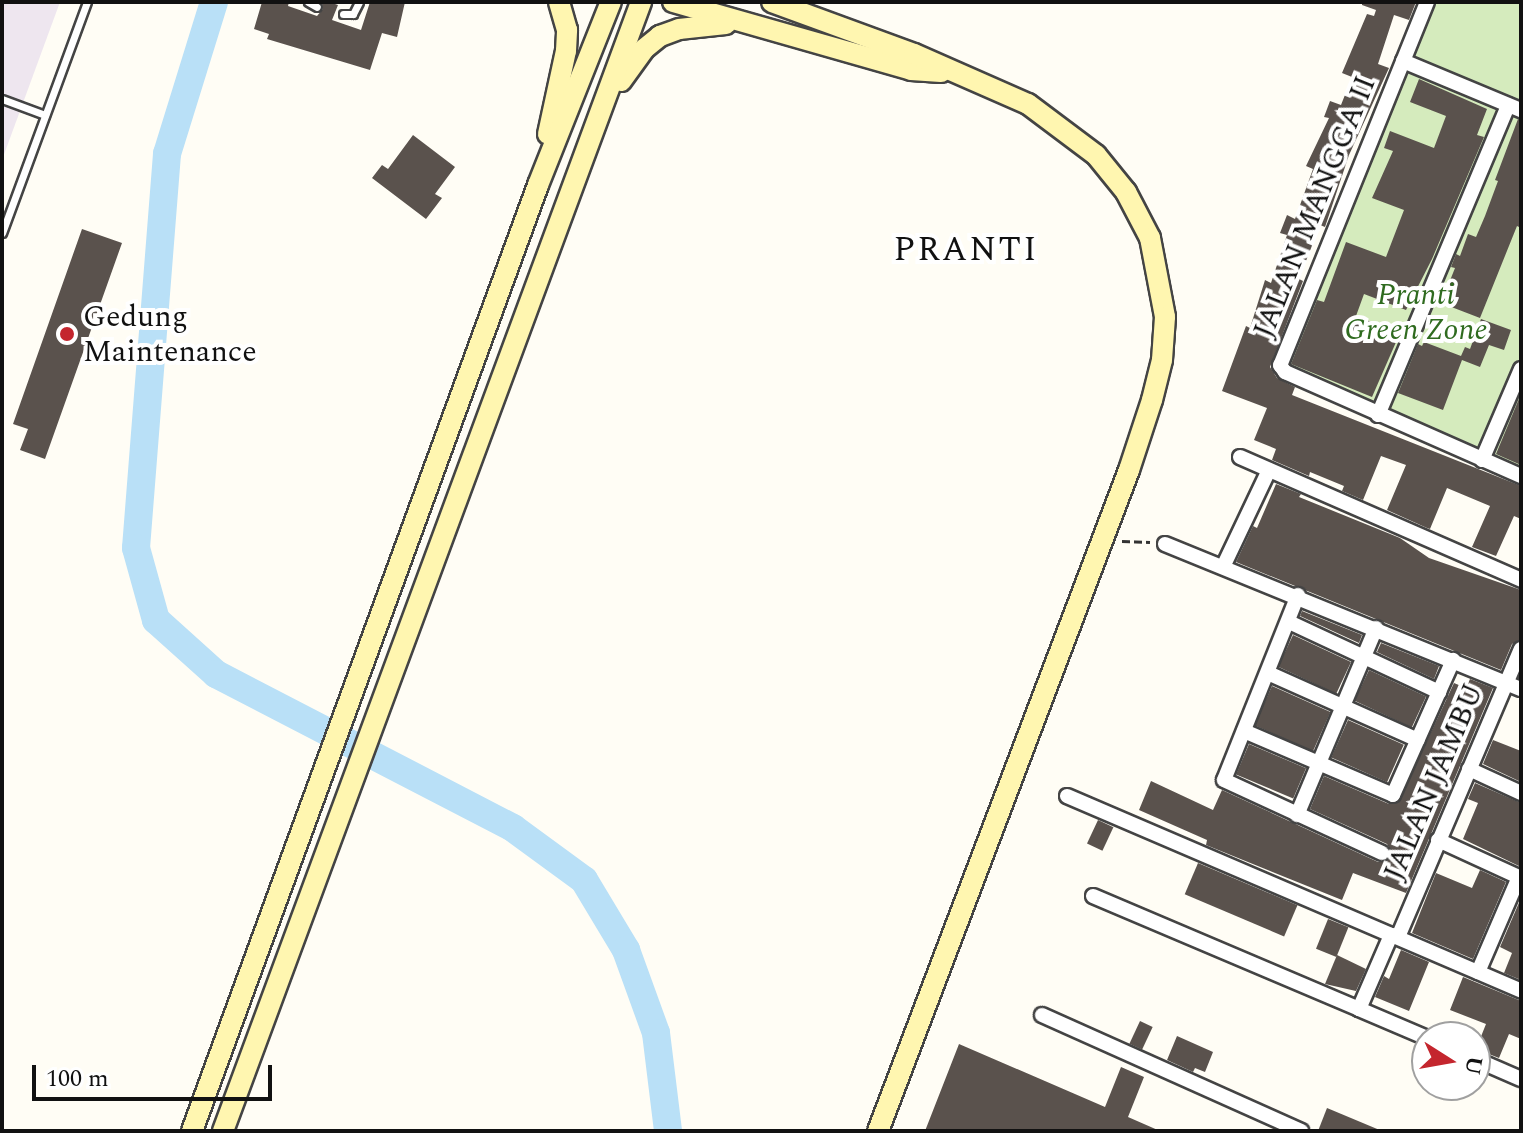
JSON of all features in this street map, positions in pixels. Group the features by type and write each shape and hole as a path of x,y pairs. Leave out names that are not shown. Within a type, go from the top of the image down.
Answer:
{"street":[{"path":"538,185 566,51 567,30 559,2"},
{"path":"192,1131 322,784 538,185 611,2"},
{"path":"223,1131 641,2"},
{"path":"673,2 911,70 957,73"},
{"path":"772,2 957,73 1028,104 1096,155 1126,192 1150,238 1165,317 1162,360 1148,414 878,1131"},
{"name":"JALAN MANGGA II","path":"1378,415 1285,372 1281,362 1427,2"},
{"path":"598,122 632,64 660,36 679,29 742,24"},
{"path":"1403,61 1515,108 1378,415 1521,476"},
{"path":"1482,460 1521,369"},
{"path":"1240,457 1521,580"},
{"path":"1223,567 1269,470"},
{"path":"1165,544 1298,595 1521,689"},
{"path":"1298,595 1225,783 1382,853"},
{"path":"1289,622 1439,692"},
{"path":"1297,815 1376,628"},
{"name":"JALAN JAMBU","path":"1359,1009 1438,840 1521,649"},
{"path":"1244,731 1393,795 1453,660"},
{"path":"1268,673 1418,740"},
{"path":"1469,769 1521,793"},
{"path":"1067,796 1521,991"},
{"path":"1438,840 1520,877 1478,972"},
{"path":"1093,896 1411,1031"},
{"path":"1042,1015 1301,1131"},
{"path":"1491,1066 1521,1079"}],"lane":[{"path":"2,233 87,2"},
{"path":"308,2 317,7"},
{"path":"343,14 353,14 359,2"},
{"path":"2,99 45,115"}],"path":[{"path":"1303,2 1326,2"},
{"path":"1102,541 1165,544"}],"shaded area":[{"path":"2,2 60,2 2,160"}],"green space":[{"name":"Pranti Green Zone","path":"1429,2 1521,2 1521,475 1285,372 1281,362"}],"building":[{"path":"262,2 289,2 288,6 317,16 323,9 322,2 329,2 338,5 332,20 361,30 370,2 405,2 397,37 382,33 370,70 267,39 269,34 254,29"},
{"path":"1362,2 1416,2 1409,20 1394,15 1378,64 1389,68 1349,155 1325,227 1320,225 1299,279 1303,281 1270,367 1277,378 1295,387 1292,395 1521,486 1521,519 1514,516 1496,556 1472,547 1490,506 1447,488 1430,529 1427,528 1387,510 1406,465 1381,456 1363,500 1342,491 1344,486 1310,472 1309,476 1272,460 1276,449 1254,440 1267,408 1222,391 1246,326 1250,328 1265,280 1271,283 1287,235 1280,233 1287,215 1295,219 1313,169 1306,166 1329,118 1324,117 1330,101 1341,105 1352,77 1342,73 1367,14 1374,16 1376,10 1362,5"},
{"path":"1419,79 1487,109 1477,135 1484,137 1432,259 1406,310 1364,294 1356,316 1400,333 1372,397 1291,364 1317,300 1324,302 1346,242 1386,257 1404,210 1372,198 1393,151 1384,148 1390,131 1434,148 1446,116 1410,102"},
{"path":"1518,119 1521,120 1521,228 1517,226 1480,318 1441,303 1455,268 1451,267 1456,254 1460,256 1468,234 1476,237 1485,216"},
{"path":"413,135 455,167 435,194 442,198 426,219 372,178 382,165 388,169"},
{"name":"Gedung Maintenance","path":"82,229 122,243 45,459 20,450 28,429 13,424"},
{"path":"1481,319 1511,330 1504,350 1489,345 1480,367 1462,360 1443,410 1398,393 1418,344 1422,346 1424,342 1461,356 1465,347 1470,349"},
{"path":"1521,394 1521,465 1496,454"},
{"path":"1276,484 1301,494 1299,497 1400,538 1429,558 1521,590 1521,639 1512,644 1501,670 1236,562 1253,526 1257,528"},
{"path":"1302,611 1362,635 1359,643 1300,616"},
{"path":"1293,635 1351,662 1336,694 1278,667"},
{"path":"1381,643 1439,666 1434,679 1377,652"},
{"path":"1369,670 1426,697 1412,727 1355,701"},
{"path":"1470,679 1493,688 1406,893 1353,873 1342,900 1206,845 1207,840 1139,810 1151,781 1213,810 1222,790 1378,862 1387,862 1392,853 1387,844 1310,809 1324,776 1389,804 1398,803 1454,683 1466,688"},
{"path":"1272,686 1330,712 1313,751 1255,725"},
{"path":"1348,720 1404,745 1387,782 1331,757"},
{"path":"1493,740 1521,751 1521,782 1483,764"},
{"path":"1249,744 1306,768 1293,799 1236,774"},
{"path":"1475,783 1521,803 1521,867 1463,839 1478,803 1468,799"},
{"path":"1098,820 1113,827 1102,851 1087,844"},
{"path":"1198,863 1297,905 1284,936 1185,894"},
{"path":"1480,870 1506,882 1473,959 1412,933 1436,873 1472,888"},
{"path":"1521,898 1521,980 1504,973 1512,953 1500,947"},
{"path":"1328,919 1348,927 1336,957 1316,949"},
{"path":"1401,950 1429,962 1409,1011 1375,997 1384,976 1389,979"},
{"path":"1337,955 1366,969 1356,991 1325,984"},
{"path":"1463,977 1521,1001 1521,1039 1509,1034 1499,1058 1491,1055 1491,1021 1478,1021 1450,1010"},
{"path":"1140,1021 1153,1027 1142,1050 1129,1044"},
{"path":"1177,1036 1213,1052 1205,1072 1195,1068 1193,1072 1167,1060"},
{"path":"959,1044 1105,1107 1121,1067 1144,1077 1128,1117 1160,1131 925,1131"},
{"path":"1327,1108 1382,1131 1318,1131"}],"waterway":[{"path":"214,2 167,154 136,548 156,620 216,674 513,828 584,880 626,950 656,1033 668,1131"}],"place":[{"name":"Gedung Maintenance","path":"67,334"}],"district":[{"name":"PRANTI","path":"966,251"}]}
